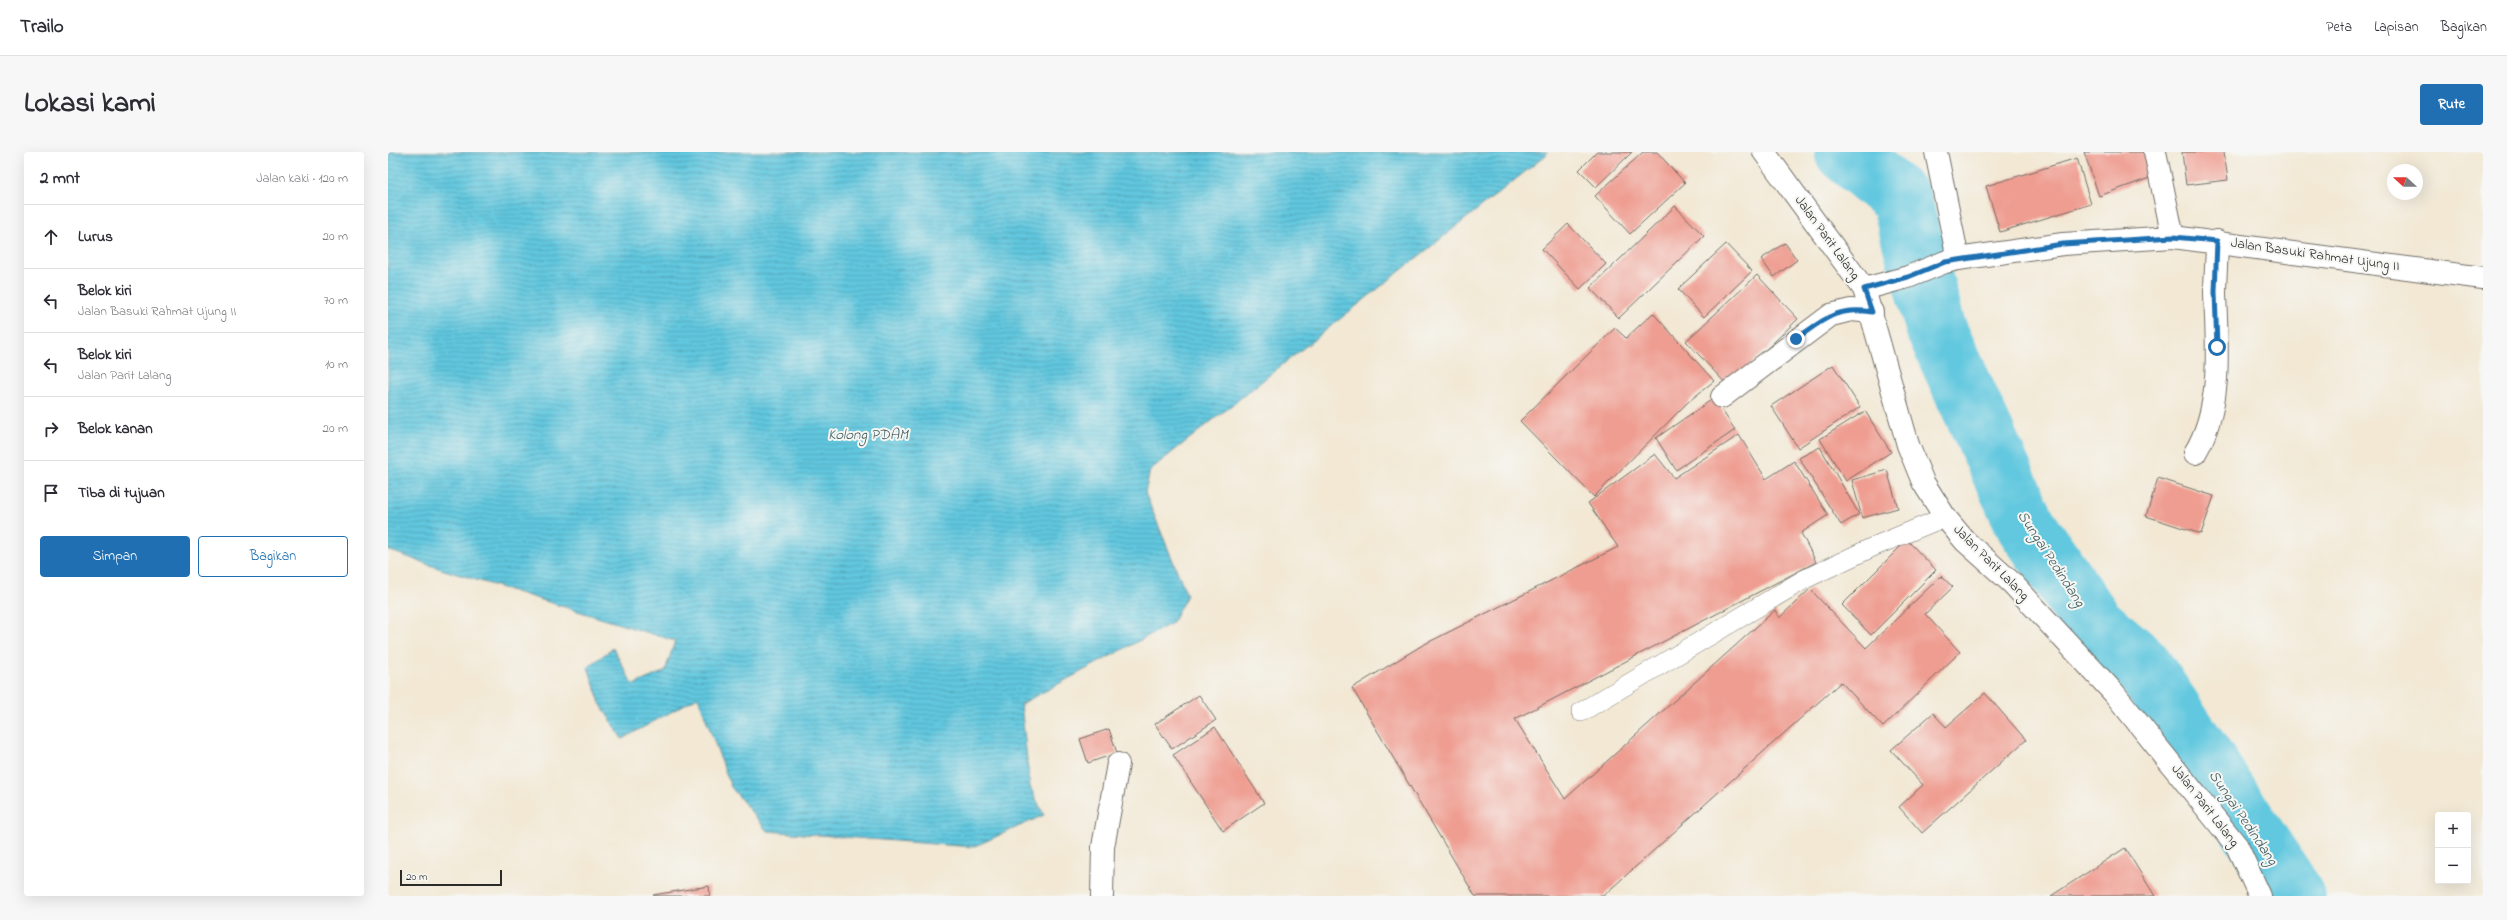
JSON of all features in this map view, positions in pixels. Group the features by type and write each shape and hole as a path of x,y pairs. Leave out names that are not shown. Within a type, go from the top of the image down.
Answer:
{"street":[{"name":"Jalan Parit Lalang","path":"1764,152 1864,289 1872,312 1883,361 1908,445 1923,482 1944,517 1965,541 2012,583 2114,693 2237,846 2260,896"},
{"path":"1936,152 1952,260"},
{"path":"2155,152 2173,237"},
{"name":"Jalan Basuki Rahmat Ujung II","path":"1864,289 1908,277 1952,260 2063,244 2173,237 2217,241 2483,278"},
{"path":"2196,453 2204,438 2213,403 2217,347 2215,292 2217,241"},
{"path":"1722,396 1831,315 1851,310 1872,312"},
{"path":"1102,896 1103,847 1118,764"}],"lane":[{"path":"1582,712 1805,579 1875,546 1944,517"}],"water":[{"name":"Kolong PDAM","path":"388,152 1547,152 1546,155 1150,470 1145,493 1187,595 1172,623 1021,704 1030,787 1044,815 973,847 767,831 731,787 698,697 622,739 600,703 588,667 613,648 633,685 665,671 675,641 441,569 388,550"}],"building":[{"path":"1597,152 1632,152 1596,187 1579,170"},
{"path":"1643,152 1657,152 1685,183 1630,234 1595,196"},
{"path":"2084,152 2150,152 2158,175 2099,196"},
{"path":"2182,152 2224,152 2228,180 2186,185"},
{"path":"2077,158 2091,204 2000,232 1986,186"},
{"path":"1675,206 1704,236 1619,318 1590,288"},
{"path":"1568,224 1606,264 1580,289 1542,249"},
{"path":"1785,243 1797,260 1774,277 1761,259"},
{"path":"1726,244 1752,271 1704,317 1678,289"},
{"path":"1757,275 1798,319 1728,386 1686,341"},
{"path":"1653,313 1714,381 1688,402 1594,497 1520,421 1615,328 1626,338"},
{"path":"1833,365 1860,407 1798,448 1771,406"},
{"path":"1714,398 1735,430 1676,470 1656,438"},
{"path":"1865,411 1891,452 1846,481 1820,439"},
{"path":"1739,435 1766,479 1794,461 1828,515 1801,533 1816,562 1515,719 1565,799 1775,610 1779,618 1810,589 1866,648 1941,576 1953,587 1925,614 1960,652 1883,727 1841,682 1603,896 1475,896 1352,688 1421,646 1618,547 1588,503 1655,454 1674,478"},
{"path":"1820,447 1859,514 1841,525 1799,458"},
{"path":"1887,470 1898,508 1862,518 1852,480"},
{"path":"2158,478 2214,496 2201,534 2146,516"},
{"path":"1907,540 1936,570 1871,635 1842,605"},
{"path":"1985,693 2026,740 1922,833 1899,807 1923,785 1891,750 1933,713 1946,727"},
{"path":"1199,695 1216,720 1172,749 1155,724"},
{"path":"1215,727 1264,803 1223,831 1173,755"},
{"path":"1109,729 1117,753 1088,763 1080,739"},
{"path":"2125,848 2155,896 2051,896"},
{"path":"709,886 710,896 653,895"}],"waterway":[{"name":"Sungai Pedindang","path":"1845,152 1901,199 1936,329 2026,525 2094,624 2141,664 2295,896"}],"route":[{"path":"1796,339 1831,315 1842,311 1860,310 1872,312 1864,289 1908,277 1945,262 2063,244 2173,237 2217,241 2215,292 2217,347"}]}
